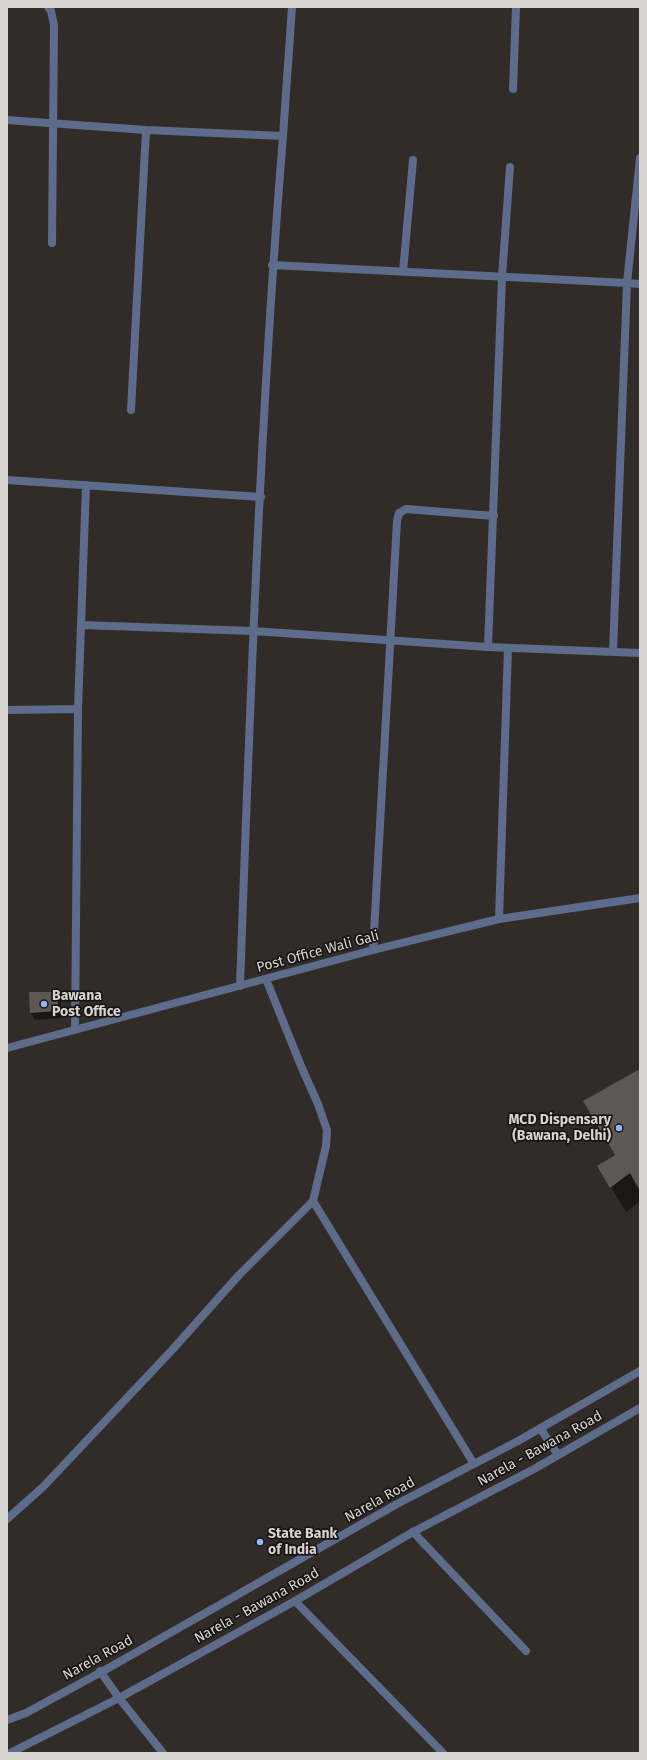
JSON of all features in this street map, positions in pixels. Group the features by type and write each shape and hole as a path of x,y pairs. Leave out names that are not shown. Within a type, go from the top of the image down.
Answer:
{"street":[{"path":"48,7 51,12 54,25 52,243"},
{"path":"240,986 253,631 272,265 292,7"},
{"path":"513,89 516,7"},
{"path":"7,120 146,130 283,136"},
{"path":"131,410 146,130"},
{"path":"613,652 627,283 640,158"},
{"path":"403,272 413,160"},
{"path":"488,647 502,277 510,168"},
{"path":"272,265 640,284"},
{"path":"7,480 261,497"},
{"path":"75,1029 78,709 86,485"},
{"path":"373,950 397,521 399,512 406,509 494,516"},
{"path":"81,625 253,631 488,647 640,653"},
{"path":"499,920 508,648"},
{"path":"7,710 78,709"},
{"name":"Post Office Wali Gali","path":"7,1048 373,950 499,920 640,898"},
{"path":"7,1519 43,1487 173,1349 239,1275 313,1201 326,1146 327,1130 318,1104 266,979"},
{"path":"313,1201 474,1464"},
{"name":"Narela Road","path":"7,1720 26,1713 397,1504 540,1428 640,1371"},
{"name":"Narela - Bawana Road","path":"10,1753 119,1698 295,1601 413,1532 558,1455 640,1408"},
{"path":"540,1428 558,1455"},
{"path":"413,1532 526,1651"},
{"path":"295,1601 443,1753"},
{"path":"100,1672 163,1753"}],"building":[{"name":"Bawana Post Office","path":"29,992 58,992 58,1011 30,1013"},
{"name":"MCD Dispensary (Bawana, Delhi)","path":"640,1069 640,1191 630,1173 610,1188 597,1166 615,1155 583,1101"}],"place":[{"name":"Bawana Post Office","path":"44,1004"},
{"name":"MCD Dispensary (Bawana, Delhi)","path":"619,1128"},
{"name":"State Bank of India","path":"260,1542"}]}
